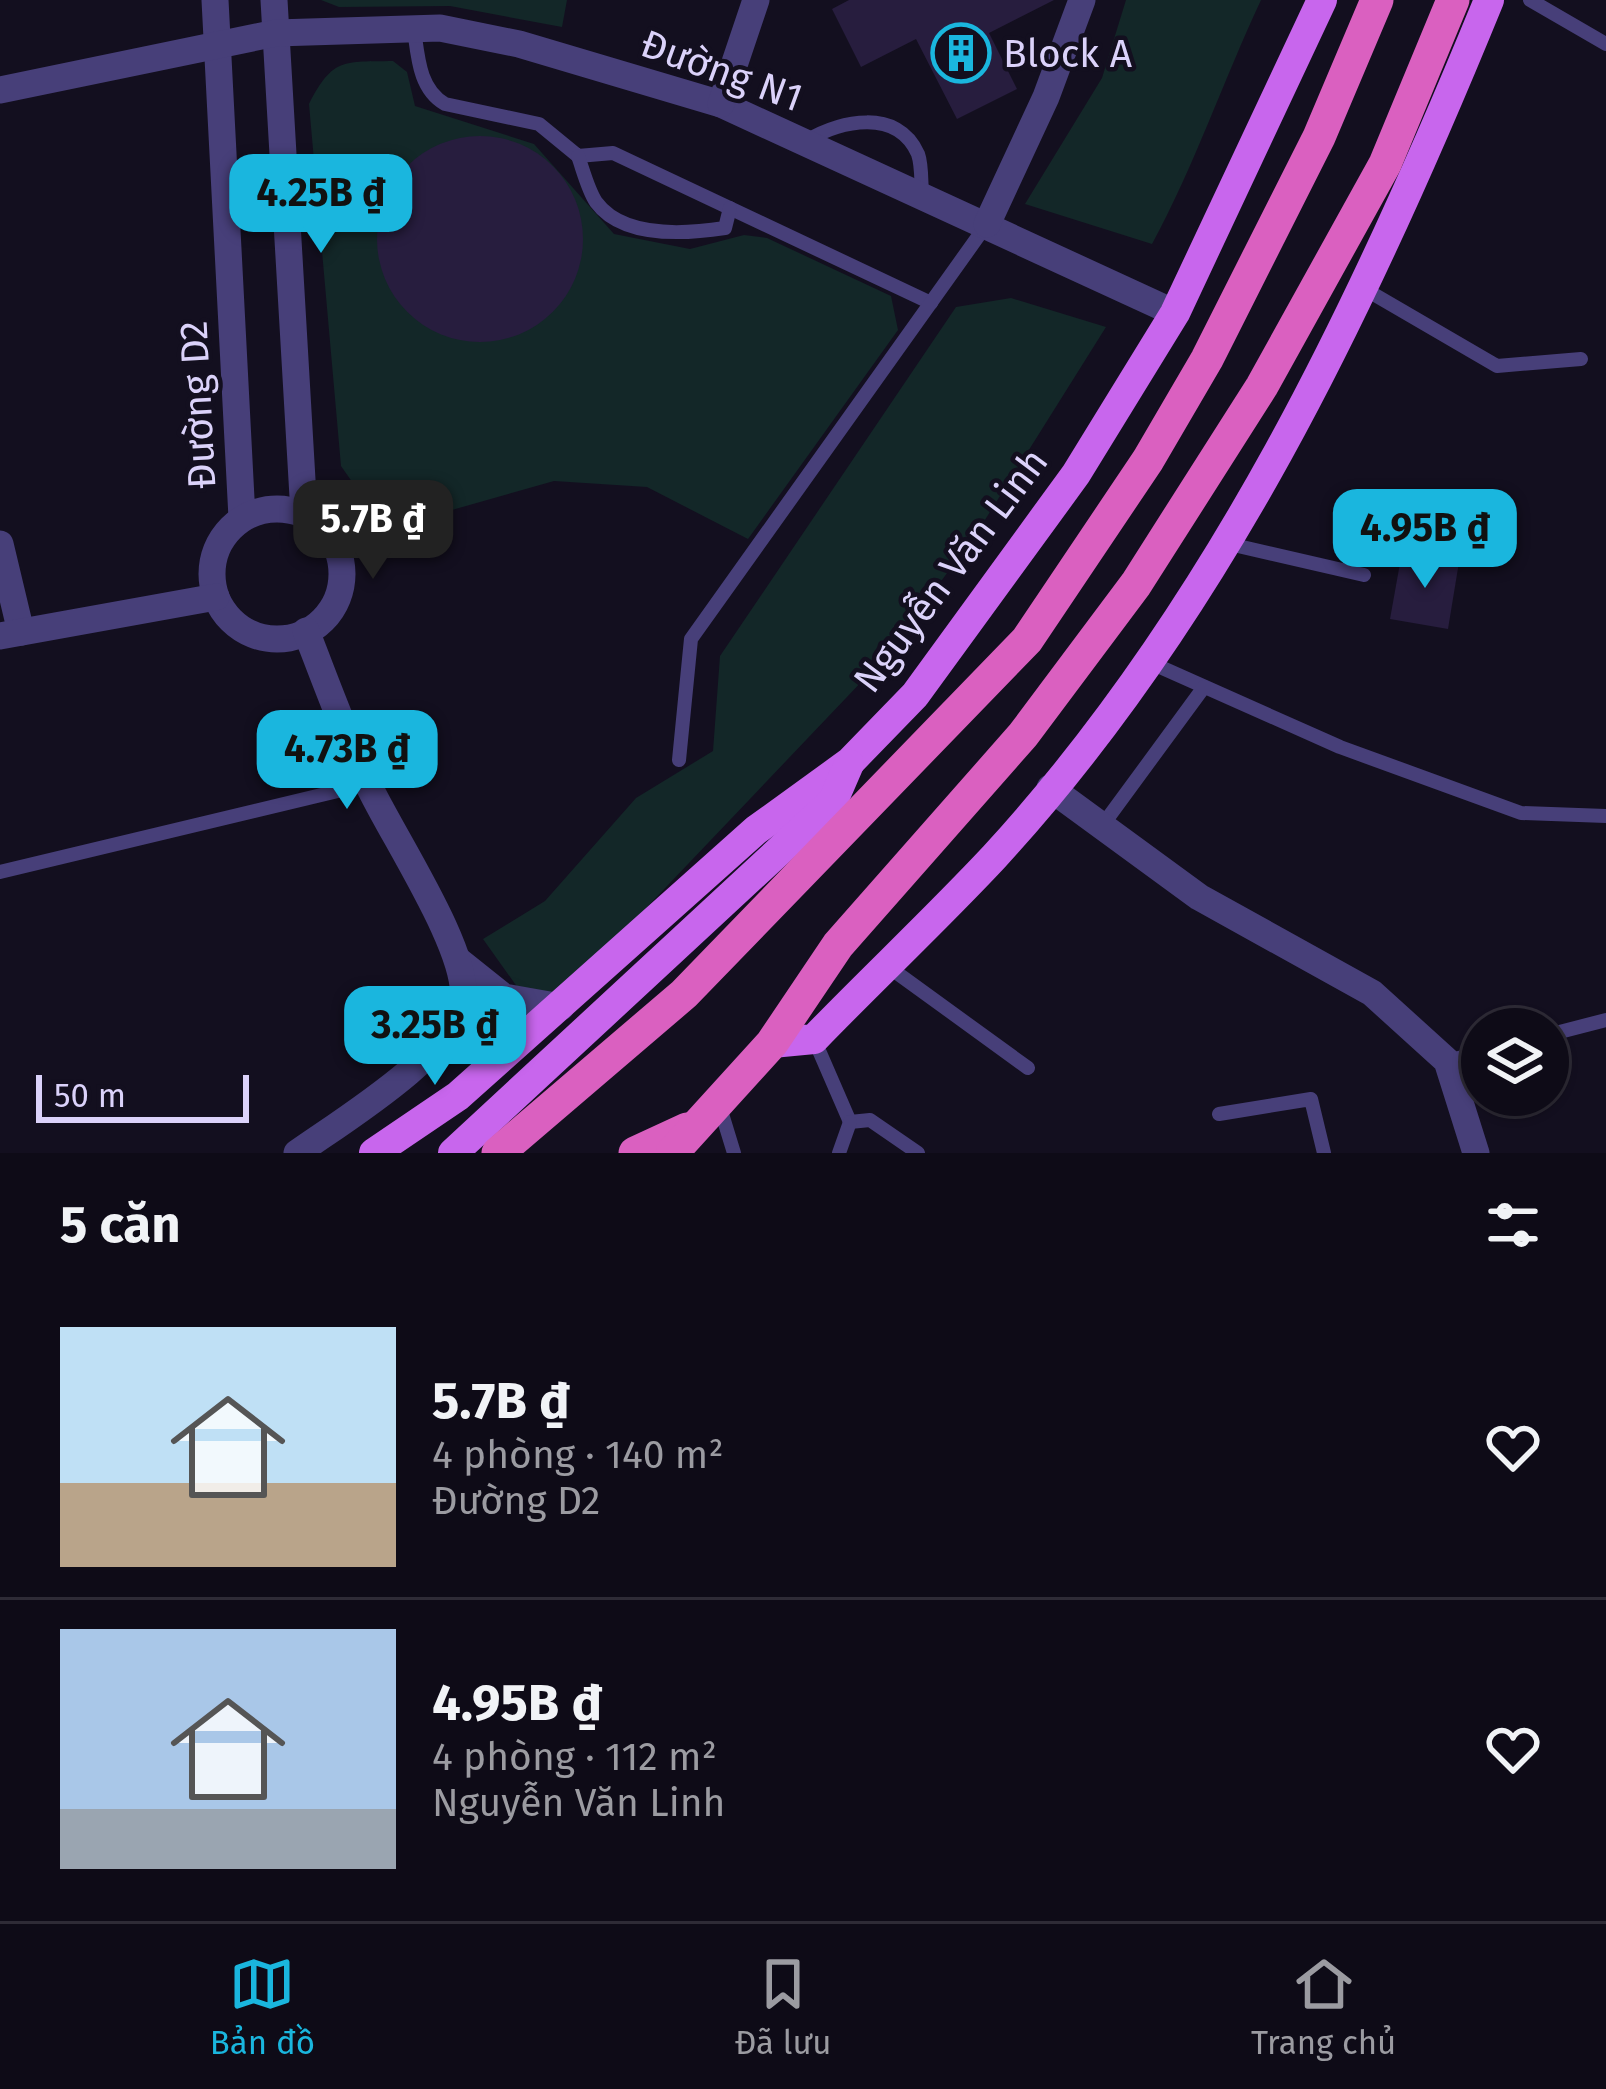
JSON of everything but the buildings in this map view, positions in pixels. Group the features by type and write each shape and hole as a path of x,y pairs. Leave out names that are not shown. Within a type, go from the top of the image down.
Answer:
{"highway":[{"path":"498,1153 652,1022 742,936 1027,640 1172,420 1265,250 1377,0"},
{"path":"672,1153 772,1043 838,945 1023,735 1189,504 1262,386 1385,164 1453,0"},
{"path":"635,1153 712,1112"},
{"path":"687,1153 712,1112"}],"main road":[{"name":"Nguyễn Văn Linh","path":"374,1153 458,1096 756,830 850,762 915,695 1076,474 1174,314 1322,0"},
{"path":"772,1043 814,1039 995,856 1145,661 1225,543 1363,288 1489,0"},
{"path":"453,1153 833,801 850,762"},
{"path":"612,962 674,944 742,936"}],"street":[{"name":"Đường D2","path":"215,0 242,518"},
{"path":"274,0 304,514"},
{"path":"721,104 756,0"},
{"path":"987,224 1046,97 1082,0"},
{"name":"Đường N1","path":"0,90 276,33 440,28 519,44 721,104 1174,314"},
{"path":"272,508 304,514 329,535 341,564 338,596 320,623 306,632 260,636 233,622 216,597 215,553 242,518 272,508"},
{"path":"0,544 11,634 216,597"},
{"path":"297,1153 408,1070 451,1029 463,1001 459,961 367,784 306,632"},
{"path":"1050,788 1199,897 1372,993 1447,1061 1476,1153"},
{"path":"459,961 504,997 561,1007"}],"lane":[{"path":"1530,0 1606,44"},
{"path":"414,29 419,68 432,96 445,104 538,124 578,156 597,204 640,228 681,235 725,228 730,208"},
{"path":"805,141 838,122 864,121 901,132 919,155 922,194"},
{"path":"578,156 613,153 931,303"},
{"path":"679,760 691,639 987,224"},
{"path":"1363,288 1498,366 1581,359"},
{"path":"1225,543 1364,575"},
{"path":"1145,661 1340,747 1521,813 1606,816"},
{"path":"1102,826 1204,687"},
{"path":"0,872 367,784"},
{"path":"886,965 1028,1068"},
{"path":"1569,1030 1606,1020"},
{"path":"814,1039 850,1122 839,1153"},
{"path":"1447,1061 1461,1057"},
{"path":"1219,1114 1310,1099 1324,1153"},
{"path":"712,1112 734,1153"},
{"path":"850,1122 870,1120 918,1153"}],"green space":[{"path":"321,0 567,0 562,27 450,6 339,7"},
{"path":"1126,0 1261,0 1152,244 1025,204 1102,78"},
{"path":"393,61 407,72 415,106 534,144 614,234 690,249 744,235 767,238 891,296 898,330 748,539 647,487 554,481 385,529 341,466 309,104 325,78 342,65"},
{"path":"1011,298 1106,327 978,531 886,656 628,927 535,1012 483,939 545,901 636,798 713,751 720,656 956,307"}],"place":[{"name":"Block A","path":"961,53"}]}
